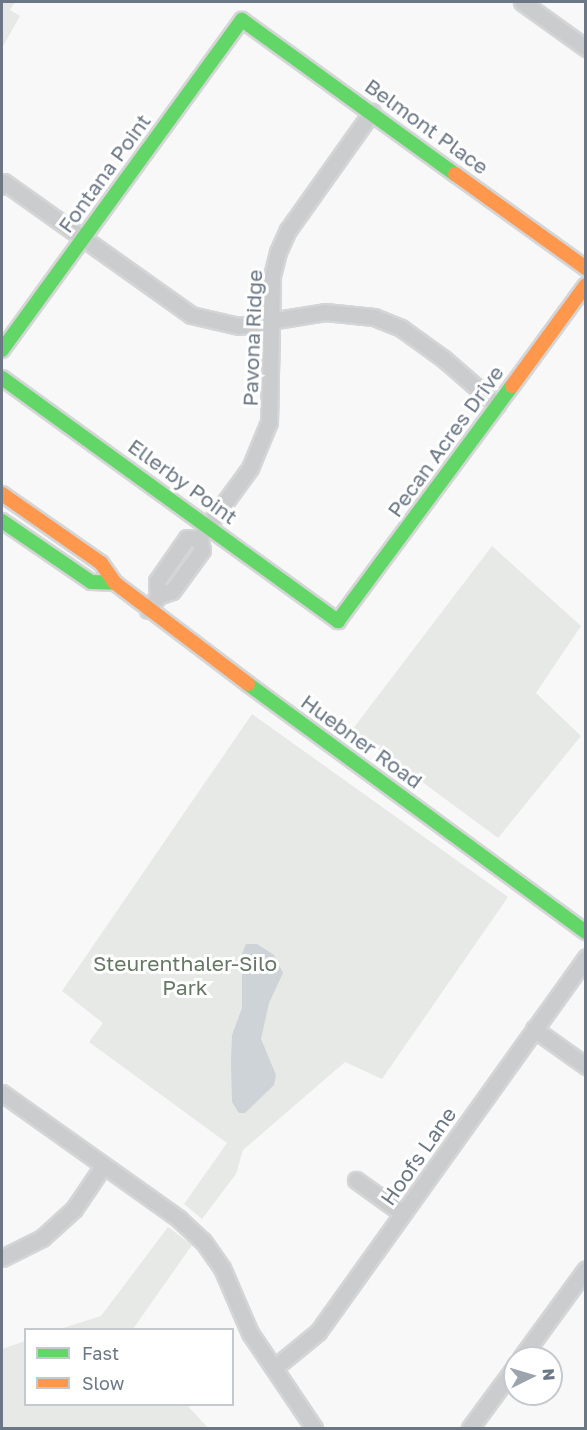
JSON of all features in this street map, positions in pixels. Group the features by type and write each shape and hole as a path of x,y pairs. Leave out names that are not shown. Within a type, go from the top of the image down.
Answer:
{"street":[{"path":"522,2 585,48"},
{"name":"Belmont Place","path":"242,20 585,268"},
{"name":"Fontana Point","path":"2,350 242,20"},
{"name":"Pavona Ridge","path":"148,610 158,596 172,591 202,550 204,532 250,468 269,422 274,264 288,230 372,112"},
{"path":"3,184 191,315 226,325 272,322 325,312 374,316 401,328 444,358 497,405"},
{"name":"Pecan Acres Drive","path":"338,621 585,285"},
{"name":"Ellerby Point","path":"2,378 204,532 338,621"},
{"name":"Huebner Road","path":"2,494 101,563 115,583 148,610 585,932"},
{"path":"2,522 91,582 115,583"},
{"name":"Hoofs Lane","path":"274,1368 318,1332 585,957"},
{"path":"534,1029 585,1066"},
{"path":"2,1093 179,1219 203,1241 222,1268 250,1333 314,1428"},
{"path":"2,1258 42,1238 74,1209 103,1166"},
{"path":"356,1180 402,1213"},
{"path":"530,1346 585,1269"},
{"path":"470,1428 503,1383"}],"green space":[{"path":"2,2 15,2 10,10 20,16 2,48"},
{"path":"492,546 581,626 536,693 581,736 498,838 352,730"},
{"name":"Steurenthaler-Silo Park","path":"252,714 508,897 382,1079 345,1062 243,1150 236,1174 202,1219 184,1204 227,1143 89,1042 103,1023 62,991"},
{"path":"168,1227 192,1245 134,1328 63,1328 101,1316"},
{"path":"24,1341 24,1406 188,1406 208,1428 2,1428 2,1349"}],"shaded area":[{"path":"246,944 257,944 274,955 283,973 269,1003 261,1039 276,1075 274,1085 245,1113 239,1113 232,1102 232,1035 242,1008 242,954"}],"traffic: fast":[{"path":"2,350 242,20 455,174"},
{"path":"2,378 338,621 512,386"},
{"path":"2,521 91,582 115,583"},
{"path":"248,684 586,932"}],"traffic: slow":[{"path":"455,174 586,268"},
{"path":"512,386 586,285"},
{"path":"2,494 101,563 115,583 248,684"}]}
